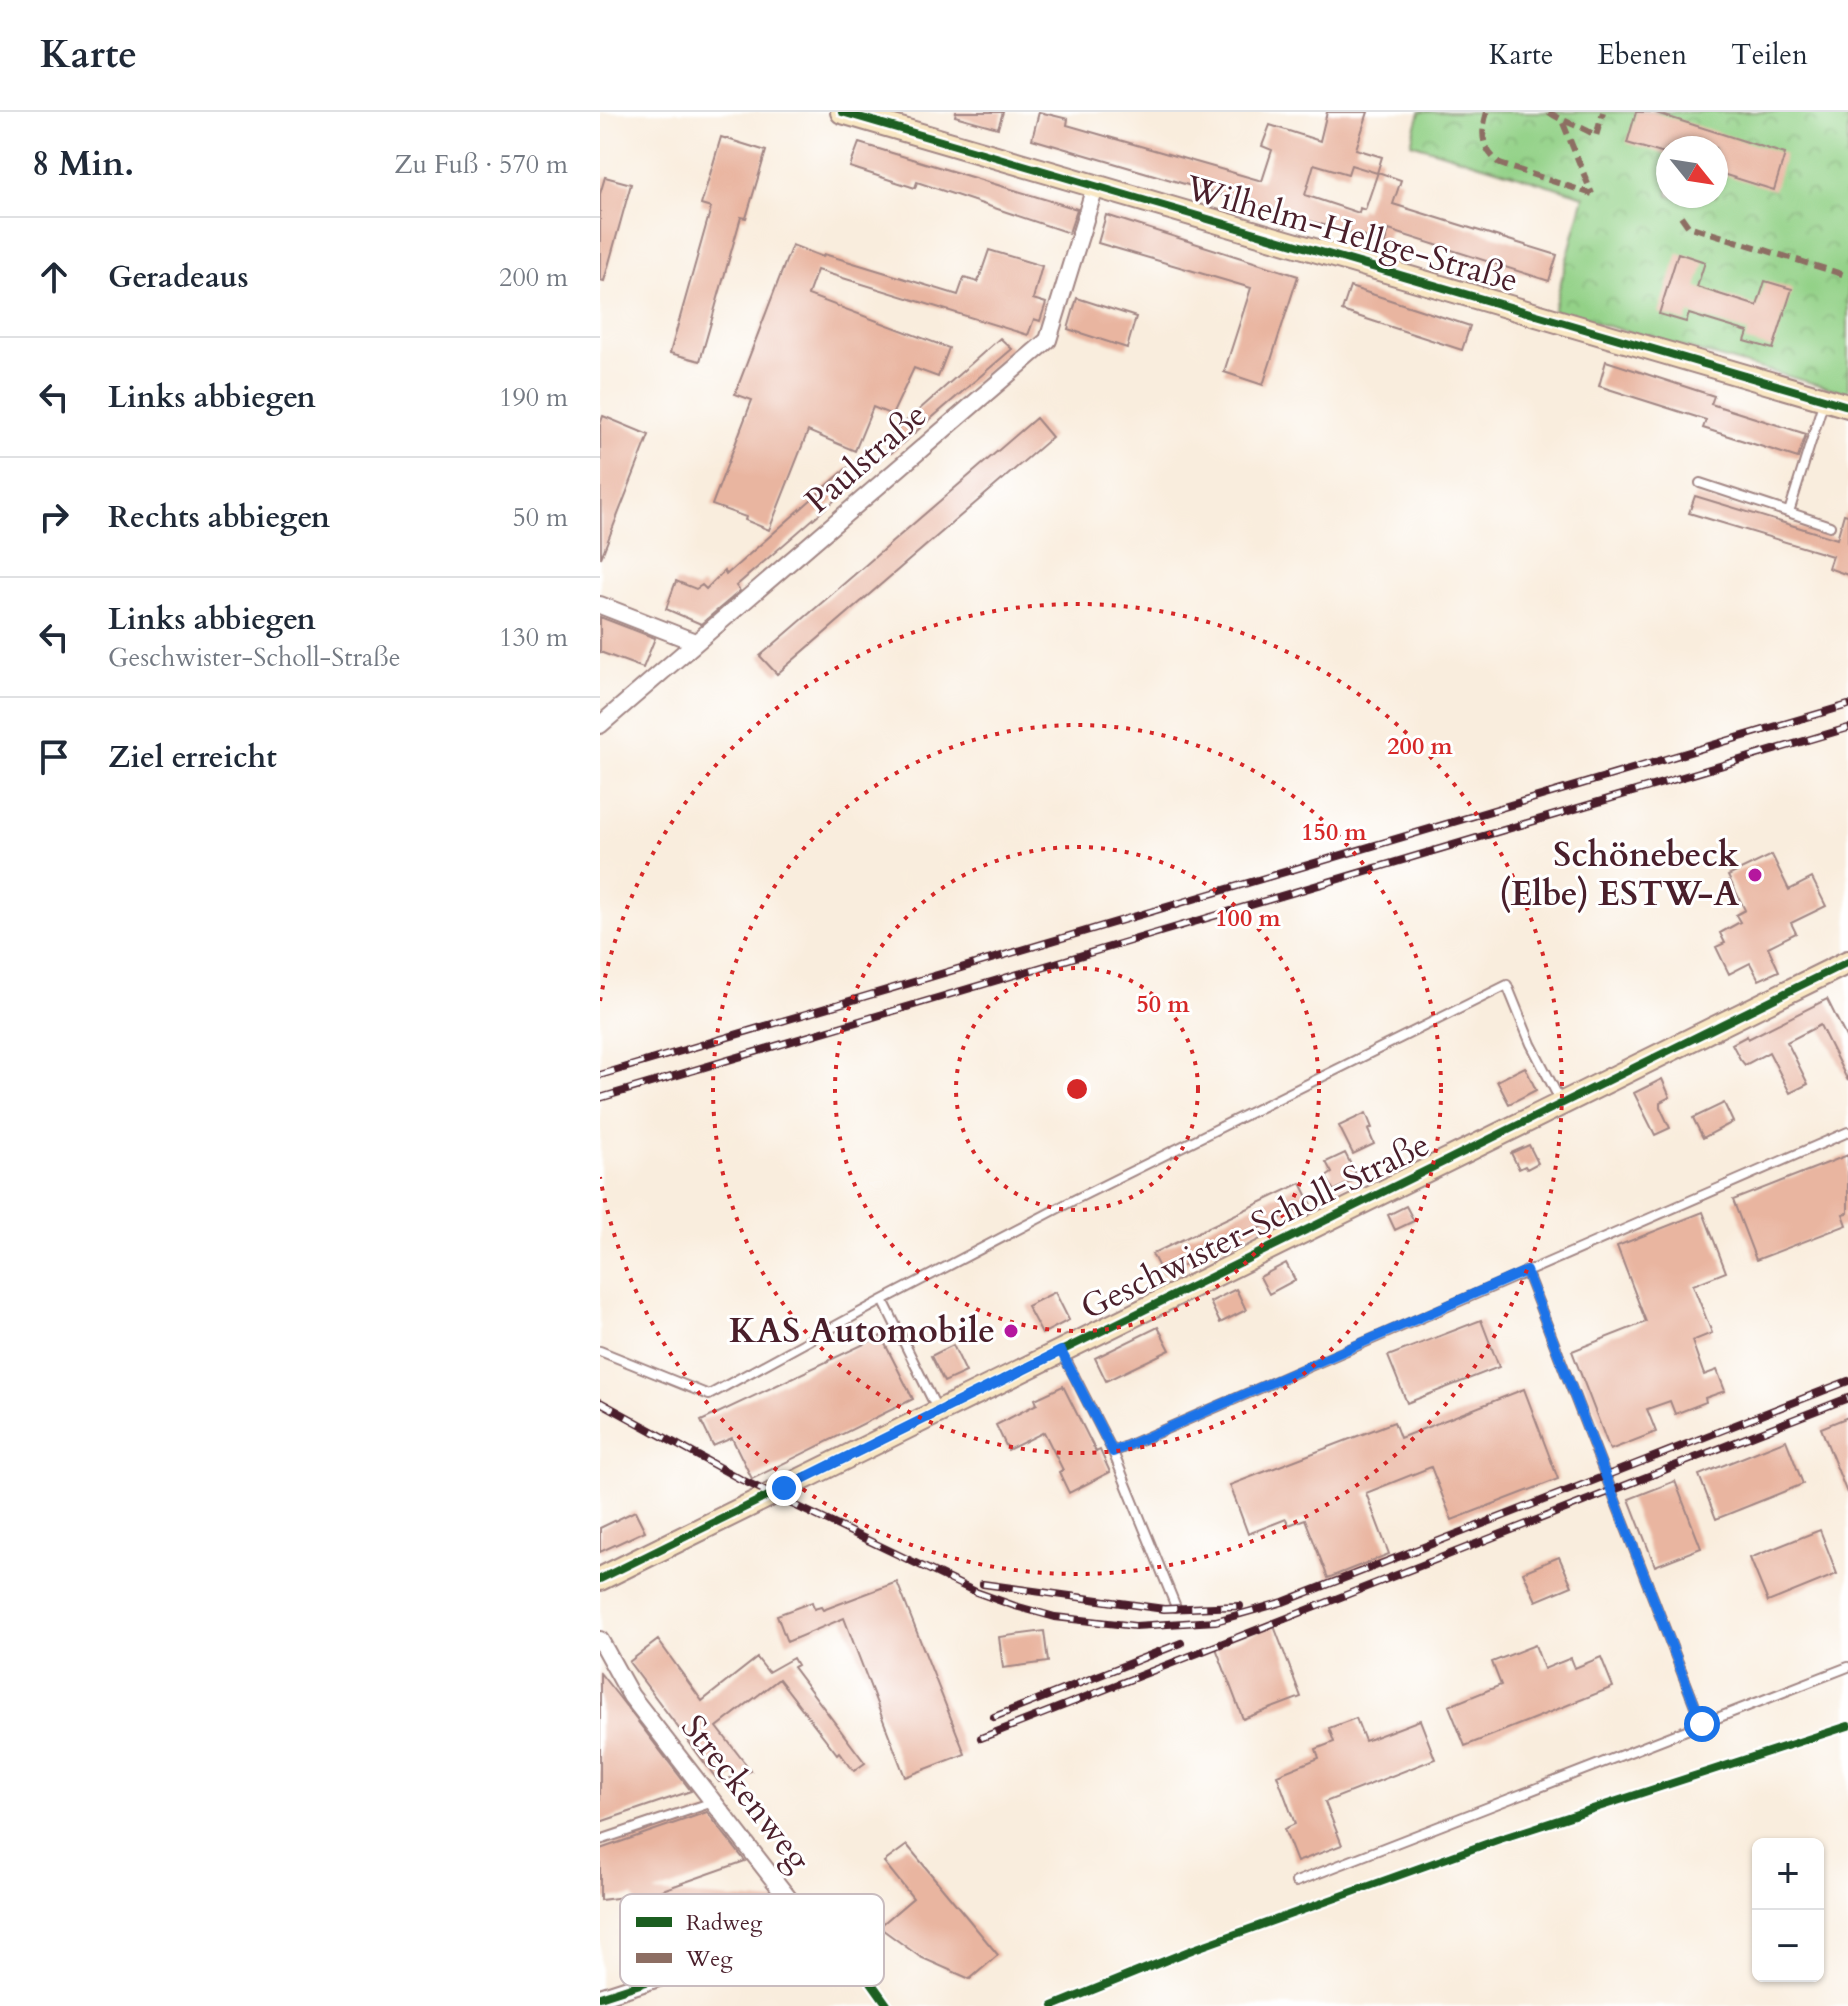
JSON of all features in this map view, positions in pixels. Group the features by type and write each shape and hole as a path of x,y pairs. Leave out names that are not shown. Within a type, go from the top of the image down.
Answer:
{"street":[{"name":"Wilhelm-Hellge-Straße","path":"842,112 1848,406"},
{"name":"Paulstraße","path":"600,725 1048,340 1095,187"},
{"path":"600,605 695,642"},
{"name":"Geschwister-Scholl-Straße","path":"600,1579 1848,962"},
{"name":"Streckenweg","path":"600,1640 631,1696 786,1894"},
{"name":"Streckenweg","path":"600,1997 636,1986"}],"lane":[{"path":"1789,512 1824,399"},
{"path":"1700,483 1830,526"},
{"path":"600,1351 709,1395 1088,1193 1507,985 1531,1044 1561,1104"},
{"path":"1113,1452 1848,1132"},
{"path":"1526,1271 1702,1724"},
{"path":"883,1300 938,1411"},
{"path":"1061,1351 1113,1452 1176,1607"},
{"path":"1296,1882 1848,1667"},
{"path":"600,1840 714,1801"}],"green space":[{"path":"1420,112 1848,112 1848,393 1553,311 1584,196 1411,143"}],"building":[{"path":"956,112 1003,112 998,128 955,116"},
{"path":"1039,112 1068,119 1067,125 1262,181 1272,150 1262,146 1270,125 1320,141 1327,112 1368,112 1356,149 1382,157 1377,173 1351,165 1348,174 1314,164 1305,195 1359,213 1360,208 1365,210 1378,172 1401,180 1393,204 1557,255 1549,281 1389,230 1385,243 1032,139"},
{"path":"1636,112 1653,112 1785,154 1774,190 1728,176 1728,136 1656,136 1656,151 1627,143"},
{"path":"721,137 766,151 746,218 741,217 700,361 670,353 711,208 701,205"},
{"path":"859,143 1077,209 1069,233 917,182 915,188 850,167"},
{"path":"605,177 631,184 604,281 600,280 600,194"},
{"path":"1106,215 1298,276 1263,385 1224,372 1251,288 1098,243"},
{"path":"792,245 823,257 824,254 958,295 964,278 978,282 989,250 1042,266 1033,299 1046,303 1040,321 1034,319 1028,335 817,270 808,295 949,348 938,377 914,368 892,415 873,407 855,451 808,431 769,530 745,520 746,517 712,505 752,400 735,394"},
{"path":"1678,253 1705,262 1697,287 1757,306 1765,281 1792,289 1773,349 1745,341 1748,332 1689,314 1686,322 1659,314"},
{"path":"1350,287 1470,326 1462,350 1342,311"},
{"path":"1077,298 1136,317 1127,348 1068,329"},
{"path":"1000,338 1012,349 891,453 885,440"},
{"path":"1606,361 1714,396 1711,404 1806,434 1798,458 1703,428 1706,420 1599,386"},
{"path":"603,416 649,435 601,558 600,425"},
{"path":"1036,418 1052,437 777,674 760,656"},
{"path":"848,467 835,500 736,586 740,591 701,624 666,609 676,581 696,589 702,585 706,589 724,571 726,575"},
{"path":"1695,496 1837,539 1844,514 1848,515 1848,575 1828,568 1832,556 1689,513"},
{"path":"600,617 655,638 643,668 600,652"},
{"path":"1772,855 1789,890 1812,878 1826,906 1791,923 1796,933 1768,947 1779,971 1759,980 1750,963 1729,974 1716,947 1725,943 1720,933 1740,922 1736,915 1745,910 1728,876"},
{"path":"1827,999 1848,1041 1848,1081 1820,1025 1787,1042 1808,1084 1790,1093 1769,1052 1745,1065 1740,1059 1732,1044"},
{"path":"1525,1067 1536,1090 1509,1104 1497,1081"},
{"path":"1662,1079 1670,1097 1660,1102 1660,1107 1670,1128 1655,1135 1634,1093"},
{"path":"1724,1103 1733,1122 1703,1138 1693,1118"},
{"path":"1366,1113 1374,1144 1353,1154 1339,1126"},
{"path":"1529,1145 1538,1163 1527,1169 1525,1166 1519,1169 1511,1153"},
{"path":"1345,1153 1358,1178 1334,1191 1326,1177 1332,1173 1326,1162"},
{"path":"1848,1155 1848,1213 1843,1214 1847,1225 1756,1260 1733,1200"},
{"path":"1301,1183 1311,1203 1163,1275 1152,1254"},
{"path":"1406,1206 1414,1221 1395,1230 1388,1215"},
{"path":"1703,1212 1726,1272 1693,1285 1712,1333 1692,1341 1704,1375 1717,1370 1725,1391 1675,1414 1670,1401 1647,1409 1656,1432 1610,1450 1572,1351 1646,1322 1617,1246"},
{"path":"1286,1263 1295,1280 1269,1294 1260,1277"},
{"path":"1236,1289 1246,1310 1220,1323 1210,1302"},
{"path":"1055,1292 1069,1320 1042,1334 1027,1306"},
{"path":"1481,1320 1499,1367 1407,1403 1388,1356"},
{"path":"1158,1327 1170,1350 1106,1381 1095,1358"},
{"path":"881,1336 913,1399 752,1479 732,1438 713,1446 701,1421"},
{"path":"953,1345 966,1372 944,1382 931,1356"},
{"path":"1063,1386 1096,1452 1100,1450 1110,1472 1069,1493 1059,1472 1063,1470 1044,1432 1008,1450 996,1425 1037,1404 1035,1399"},
{"path":"1524,1389 1558,1479 1452,1520 1431,1467 1366,1493 1389,1554 1328,1578 1305,1519 1289,1525 1286,1519 1248,1534 1230,1485 1394,1422 1400,1438"},
{"path":"1848,1417 1848,1493 1847,1493 1821,1428"},
{"path":"1786,1440 1803,1484 1716,1519 1699,1475"},
{"path":"1675,1481 1701,1548 1655,1566 1629,1499"},
{"path":"635,1511 645,1531 600,1552 600,1528"},
{"path":"1820,1530 1837,1574 1768,1602 1750,1558"},
{"path":"1559,1557 1572,1586 1536,1601 1523,1572"},
{"path":"897,1582 965,1754 905,1777 844,1618 787,1642 777,1615 812,1602 814,1609 821,1607 823,1610"},
{"path":"1274,1626 1301,1697 1243,1719 1216,1648"},
{"path":"1044,1631 1048,1662 1003,1668 999,1637"},
{"path":"658,1640 702,1701 757,1658 768,1672 793,1658 797,1665 793,1667 865,1763 854,1771 839,1752 837,1754 779,1679 717,1727 751,1771 719,1782 629,1662"},
{"path":"1535,1645 1544,1669 1571,1658 1575,1668 1601,1657 1613,1687 1465,1746 1449,1706 1501,1685 1492,1662"},
{"path":"600,1673 619,1697 691,1791 600,1822"},
{"path":"1356,1718 1365,1741 1420,1720 1435,1759 1325,1802 1342,1845 1297,1862 1284,1829 1295,1824 1277,1775 1319,1758 1316,1749 1334,1742 1329,1728"},
{"path":"707,1812 745,1861 654,1893 668,1894 620,1894 620,1898 600,1900 600,1849"},
{"path":"907,1845 998,1955 970,1979 920,1957 884,1931 884,1923 913,1898 884,1862"}],"railway":[{"path":"600,1075 1848,705"},
{"path":"600,1098 1848,728"},
{"path":"600,1402 740,1479 976,1592 1055,1617 1135,1626 1216,1621 1283,1602 1848,1381"},
{"path":"981,1738 1848,1398"},
{"path":"983,1584 1164,1609 1240,1606"},
{"path":"994,1717 1181,1643"}],"marked path":[{"path":"1487,112 1484,141 1500,164 1592,194"},
{"path":"1549,112 1596,136 1603,112"},
{"path":"1563,123 1592,194"},
{"path":"1681,216 1688,226 1848,276"}],"cycle path":[{"path":"842,112 1848,406"},
{"path":"600,1579 1848,962"},
{"path":"1053,2006 1194,1949 1497,1840 1848,1726"},
{"path":"600,1997 634,1986"},
{"path":"874,1986 888,2006"}],"place":[{"name":"Schönebeck (Elbe) ESTW-A","path":"1755,875"},
{"name":"KAS Automobile","path":"1011,1331"}],"route":[{"path":"784,1488 1061,1351 1113,1452 1526,1271 1702,1724"}]}
